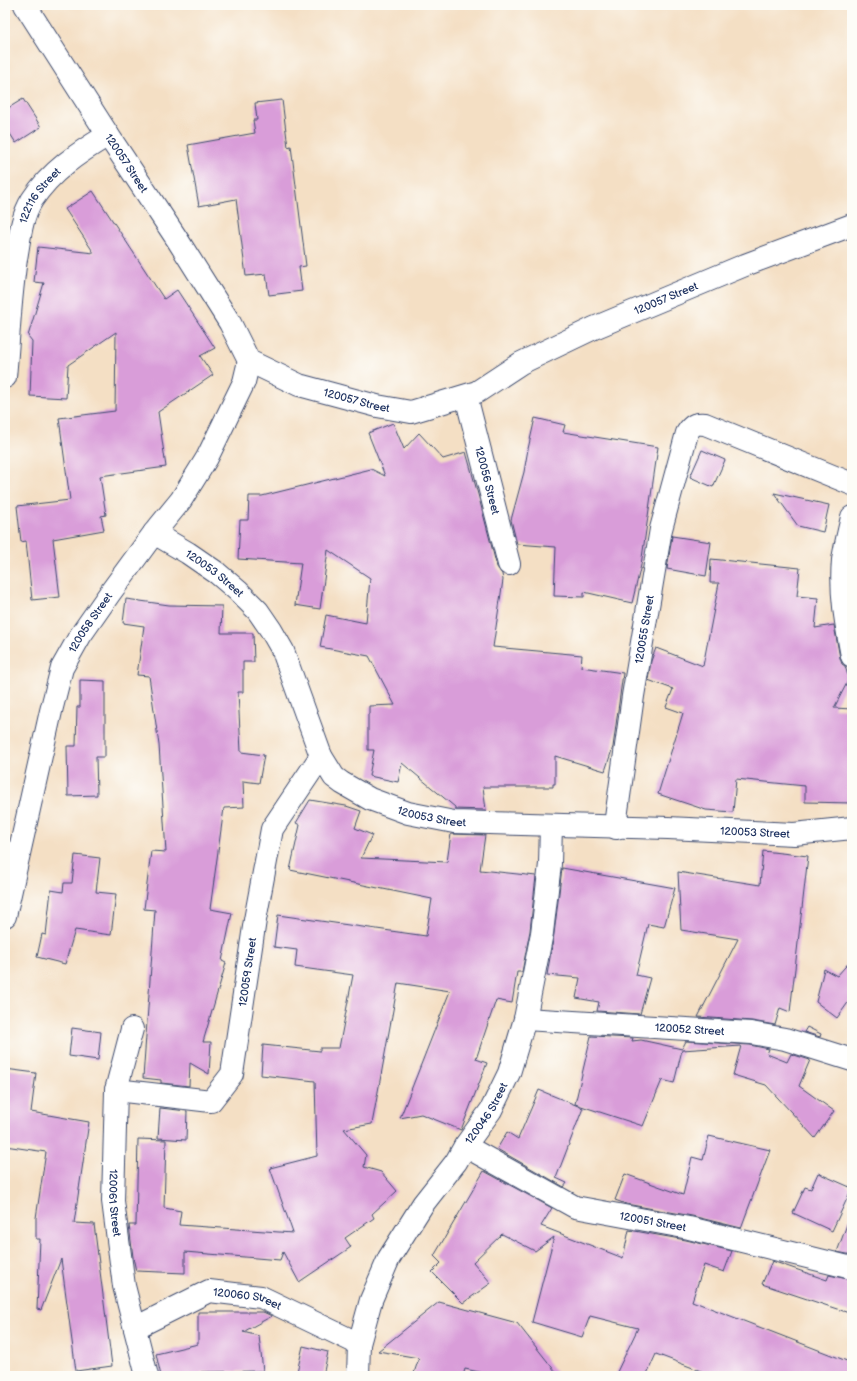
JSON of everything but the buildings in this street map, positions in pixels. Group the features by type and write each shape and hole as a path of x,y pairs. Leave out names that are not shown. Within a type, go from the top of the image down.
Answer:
{"street":[{"name":"120057 Street","path":"25,5 230,323 249,361 299,385 377,406 410,412 477,392 521,363 594,328 745,265 852,225"},
{"name":"122116 Street","path":"5,377 13,275 21,227 32,201 48,180 66,162 108,135"},
{"name":"120058 Street","path":"5,916 62,668 80,636 154,533 181,500 207,458 244,382 249,361"},
{"name":"120056 Street","path":"466,396 509,564"},
{"name":"120055 Street","path":"616,828 615,825 633,696 661,529 687,433 692,426 697,423 705,424 852,484"},
{"path":"852,517 843,560 843,580 846,625 852,656"},
{"name":"120053 Street","path":"154,533 188,553 217,573 258,611 283,651 321,756 334,777 370,799 408,813 454,822 616,828 668,828 794,834 852,828"},
{"name":"120059 Street","path":"116,1090 211,1101 232,1074 255,920 272,829 321,756"},
{"name":"120046 Street","path":"358,1376 359,1344 371,1300 388,1258 423,1204 456,1162 465,1146 490,1110 509,1073 525,1019 542,933 550,864 551,825"},
{"name":"120052 Street","path":"525,1019 752,1033 785,1039 852,1060"},
{"name":"120061 Street","path":"132,1029 116,1090 113,1200 124,1286 135,1328 142,1371"},
{"name":"120051 Street","path":"465,1146 574,1206 689,1228 852,1268"},
{"name":"120060 Street","path":"135,1328 209,1291 260,1297 359,1344"}]}
